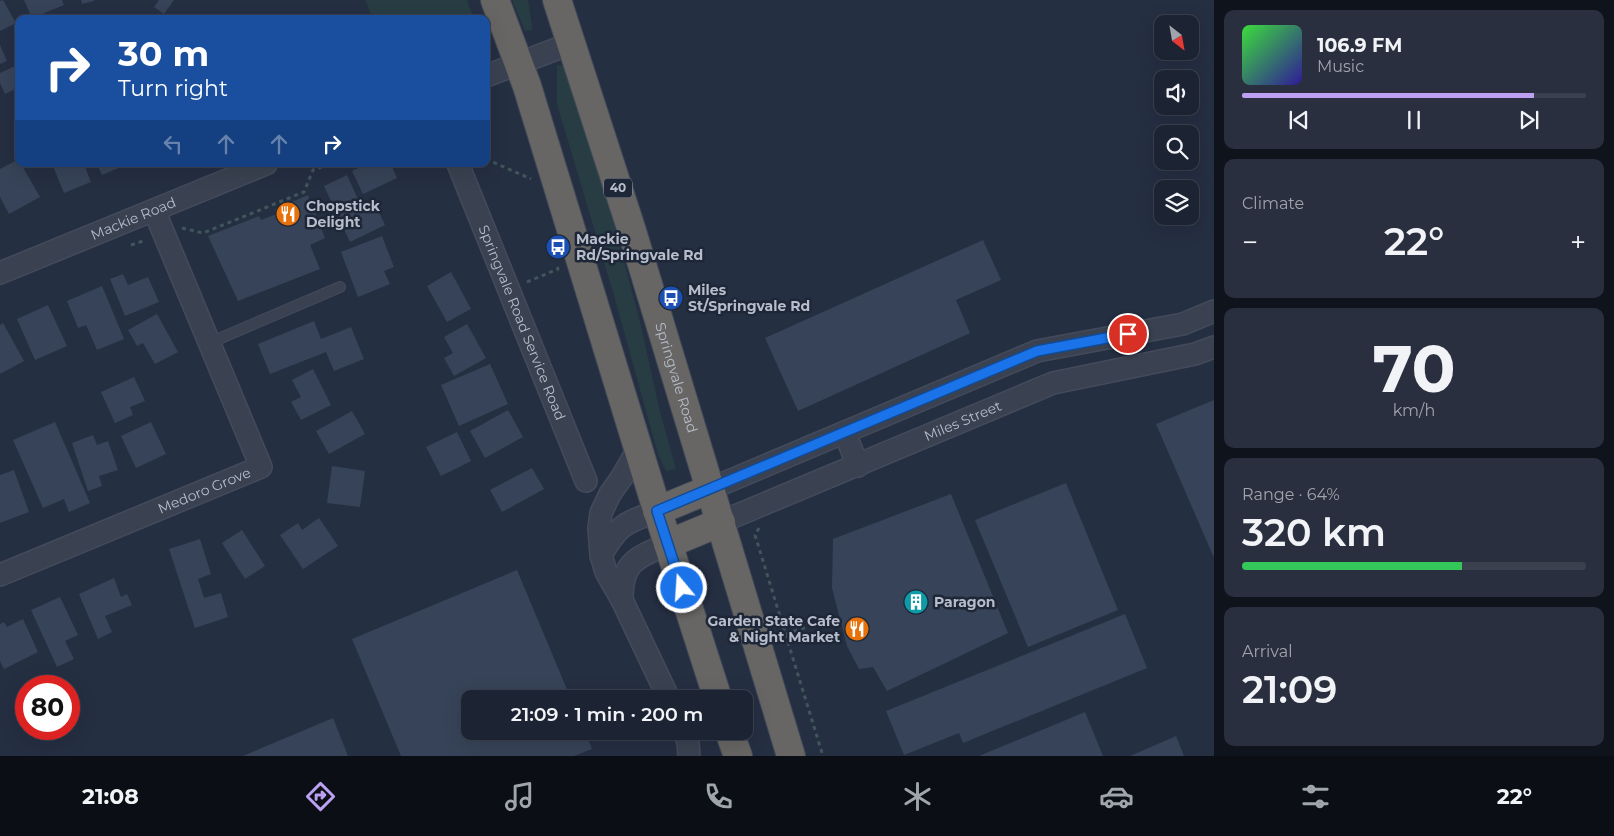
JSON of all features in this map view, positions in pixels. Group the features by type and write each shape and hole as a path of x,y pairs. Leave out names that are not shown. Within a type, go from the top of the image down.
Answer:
{"highway":[{"path":"495,0 520,63 657,511 715,690"},
{"name":"Springvale Road","path":"557,0 631,228 791,756"},
{"path":"657,511 710,489"},
{"path":"668,544 721,522"},
{"path":"733,740 738,756"}],"street":[{"path":"490,74 572,43"},
{"name":"Mackie Road","path":"0,273 259,167"},
{"name":"Springvale Road Service Road","path":"459,167 586,481"},
{"name":"Medoro Grove","path":"0,575 261,467 154,210"},
{"path":"710,489 1037,351 1183,324 1214,312"},
{"path":"1183,324 1205,351"},
{"name":"Miles Street","path":"721,522 1053,383 1205,351"},
{"path":"845,433 858,466"},
{"path":"638,449 610,494 601,513 599,528 601,555 606,572 622,600 665,690"},
{"path":"601,555 613,535 621,527 657,511"},
{"path":"622,600 625,575 633,562 641,556 668,544"},
{"path":"687,740 689,756"}],"lane":[{"path":"209,343 340,287"}],"path":[{"path":"490,161 530,177 535,182"},
{"path":"131,246 179,227 204,234 304,192 313,170 321,167"},
{"path":"509,290 558,269 556,262"},
{"path":"755,535 823,756"},
{"path":"786,634 839,616"}],"green space":[{"path":"365,0 467,0 473,15 371,15"},
{"path":"512,0 528,0 532,30 525,31"},
{"path":"557,65 565,66 612,216 640,322 660,412 676,469 666,471 658,454 613,292 557,104"}],"building":[{"path":"3,0 15,24 0,31 0,1"},
{"path":"24,0 62,0 64,5 39,15 31,15"},
{"path":"81,0 94,0 94,1 82,4"},
{"path":"159,0 174,0 164,14 154,7"},
{"path":"0,45 7,61 0,64"},
{"path":"15,66 15,89 5,94 0,83 0,73"},
{"path":"15,161 15,167 23,167 40,197 9,214 0,197 0,169"},
{"path":"53,167 85,167 91,182 64,193"},
{"path":"98,167 121,167 102,175"},
{"path":"361,167 392,167 397,178 363,194 352,171"},
{"path":"347,175 362,208 374,202 385,225 350,242 324,186"},
{"path":"308,195 325,238 310,245 320,269 238,301 208,236 259,216 261,220 277,214 275,209"},
{"path":"382,236 394,267 384,271 390,284 358,297 341,252"},
{"path":"983,240 1001,280 956,300 970,333 798,411 765,338"},
{"path":"451,272 471,309 447,322 427,286"},
{"path":"123,274 128,285 148,277 159,302 125,316 110,279"},
{"path":"102,286 124,339 97,350 86,325 78,328 67,301"},
{"path":"48,305 67,346 35,360 17,319"},
{"path":"157,314 178,352 155,364 143,343 137,346 128,330"},
{"path":"314,321 321,339 351,327 364,359 334,371 326,352 270,374 258,344"},
{"path":"3,323 24,361 0,374 0,325"},
{"path":"467,324 486,358 454,376 444,358 453,353 444,337"},
{"path":"490,364 508,404 459,426 441,385"},
{"path":"313,369 331,405 301,420 291,402 301,397 292,380"},
{"path":"134,377 145,401 130,407 133,415 115,423 101,392"},
{"path":"1214,400 1214,558 1156,424"},
{"path":"508,410 523,437 485,458 470,431"},
{"path":"352,411 365,434 329,454 316,431"},
{"path":"55,422 90,503 69,512 64,499 43,508 13,440"},
{"path":"151,422 166,454 136,468 121,436"},
{"path":"457,432 471,461 441,476 426,447"},
{"path":"93,435 97,445 108,441 118,470 99,476 102,486 88,491 72,443"},
{"path":"332,466 365,471 360,507 327,503"},
{"path":"532,468 544,489 502,512 490,490"},
{"path":"14,470 29,512 0,523 0,475"},
{"path":"1066,483 1118,610 1028,647 975,520"},
{"name":"Paragon","path":"951,494 1008,633 887,691 873,667 859,669 847,646 832,588 833,539"},
{"path":"319,518 338,546 303,569 280,535 298,523 302,530"},
{"path":"242,530 265,566 245,579 222,543"},
{"path":"200,539 211,574 198,579 204,598 221,593 228,617 195,628 169,549"},
{"path":"517,570 567,690 461,690 461,740 588,740 592,749 574,756 401,756 352,639"},
{"path":"114,578 121,597 127,594 132,605 105,616 112,632 98,639 79,594"},
{"path":"60,597 78,635 65,641 74,659 57,667 31,610"},
{"path":"1125,614 1147,668 963,743 959,733 904,755 886,711"},
{"path":"23,619 38,652 4,669 0,661 0,624 4,622 7,627"},
{"path":"1085,712 1103,756 979,756"},
{"path":"333,718 348,756 243,756"},
{"path":"1176,736 1184,756 1130,756"}],"place":[{"name":"Chopstick Delight","path":"288,214"},
{"name":"Mackie Rd/Springvale Rd","path":"558,247"},
{"name":"Miles St/Springvale Rd","path":"671,298"},
{"name":"Paragon","path":"916,602"},
{"name":"Garden State Cafe & Night Market","path":"857,629"}],"route":[{"path":"682,588 657,511 1037,351 1128,334"}]}
